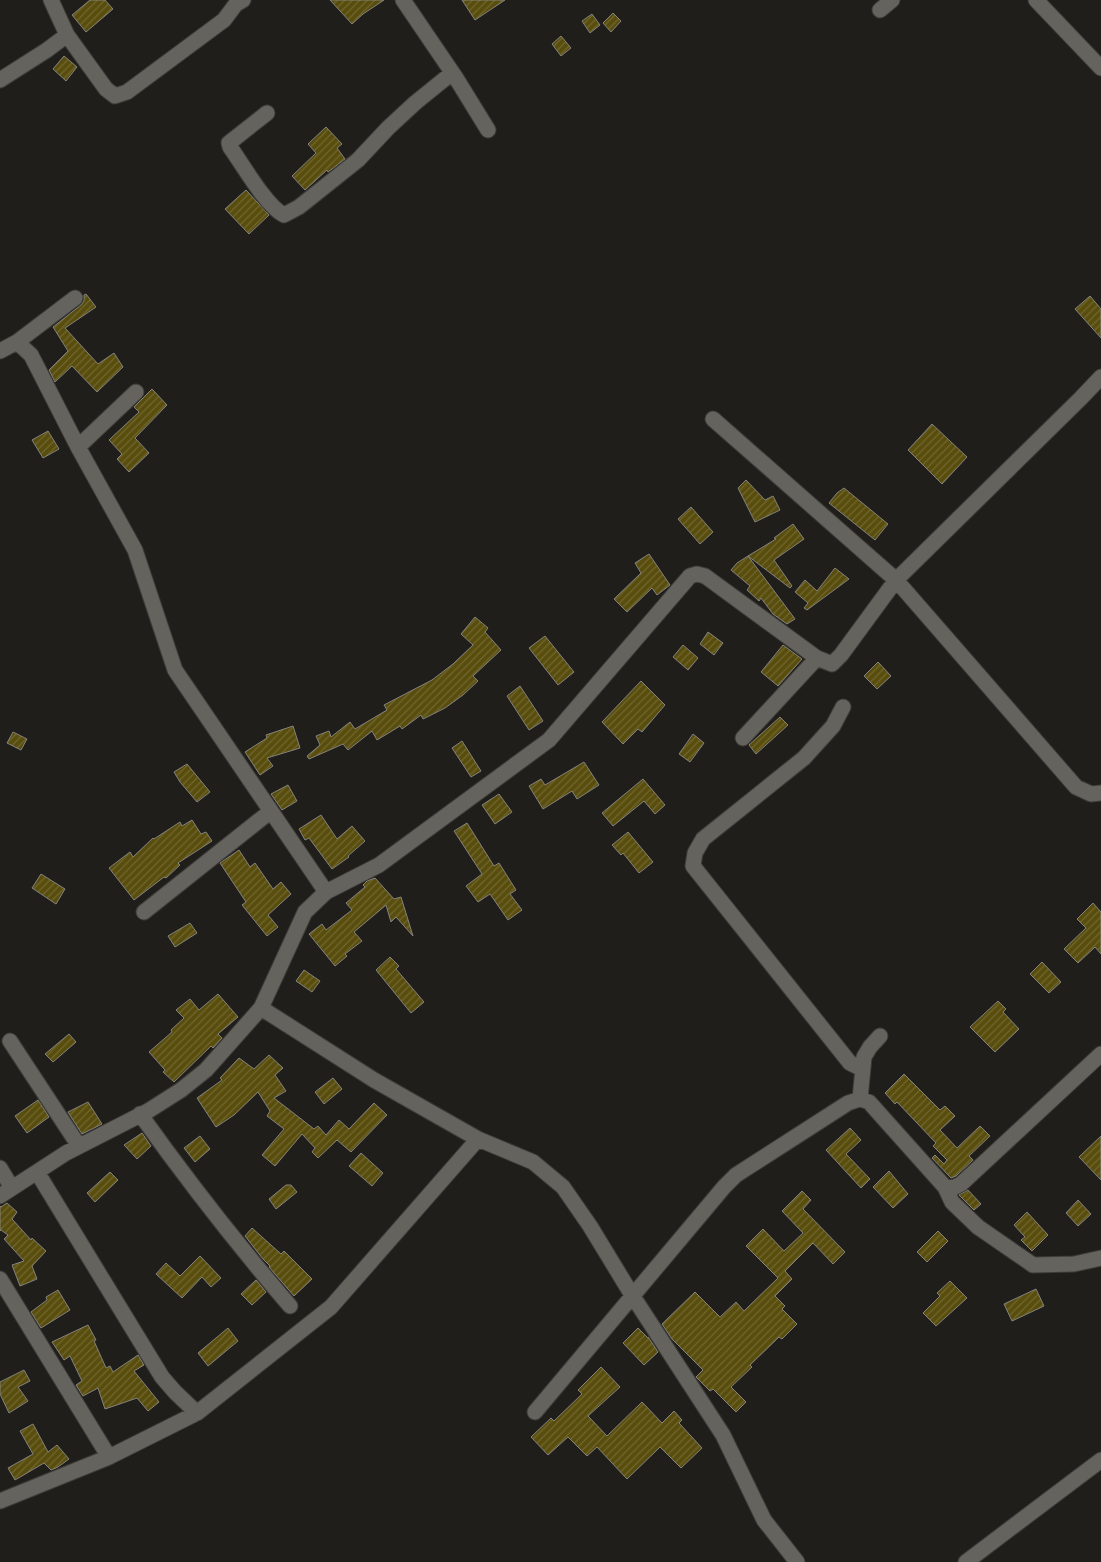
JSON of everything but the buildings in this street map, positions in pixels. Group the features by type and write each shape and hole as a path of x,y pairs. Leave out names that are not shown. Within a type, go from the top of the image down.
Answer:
{"street":[{"path":"51,0 67,35 106,89 115,96 133,88 224,20 236,4 243,0"},
{"path":"403,0 488,130"},
{"path":"880,10 892,0"},
{"path":"1036,0 1101,68"},
{"path":"0,80 67,35"},
{"path":"267,113 229,143 269,203 284,215 299,207 358,160 415,103 452,73"},
{"path":"0,351 17,342 75,298"},
{"path":"17,342 31,355 78,447 135,550 175,670 326,892"},
{"path":"0,1168 6,1192 79,1146 181,1090 206,1070 261,1008 305,912 326,892 379,865 549,740 690,576 697,574 704,576 817,658 832,664 841,655 896,580 1067,412 1101,376"},
{"path":"78,447 136,392"},
{"path":"713,419 896,580 1076,787 1091,794 1101,793"},
{"path":"743,738 817,658"},
{"path":"843,707 833,726 804,758 703,839 695,853 693,866 847,1058 862,1070"},
{"path":"144,912 271,811"},
{"path":"261,1008 374,1080 478,1139 533,1162 563,1187 590,1226 632,1295 723,1435 764,1520 797,1562"},
{"path":"860,1099 862,1070 866,1052 880,1036"},
{"path":"10,1041 79,1146"},
{"path":"945,1187 952,1188 961,1184 1101,1054"},
{"path":"535,1412 632,1295 736,1175 848,1103 860,1099 869,1102 945,1187 952,1202 978,1227 1033,1265 1074,1264 1101,1258"},
{"path":"140,1114 169,1155 247,1256 290,1306"},
{"path":"0,1501 109,1457 196,1413 331,1307 478,1139"},
{"path":"37,1172 162,1377 196,1413"},
{"path":"0,1279 109,1457"},
{"path":"966,1562 1101,1460"}]}
